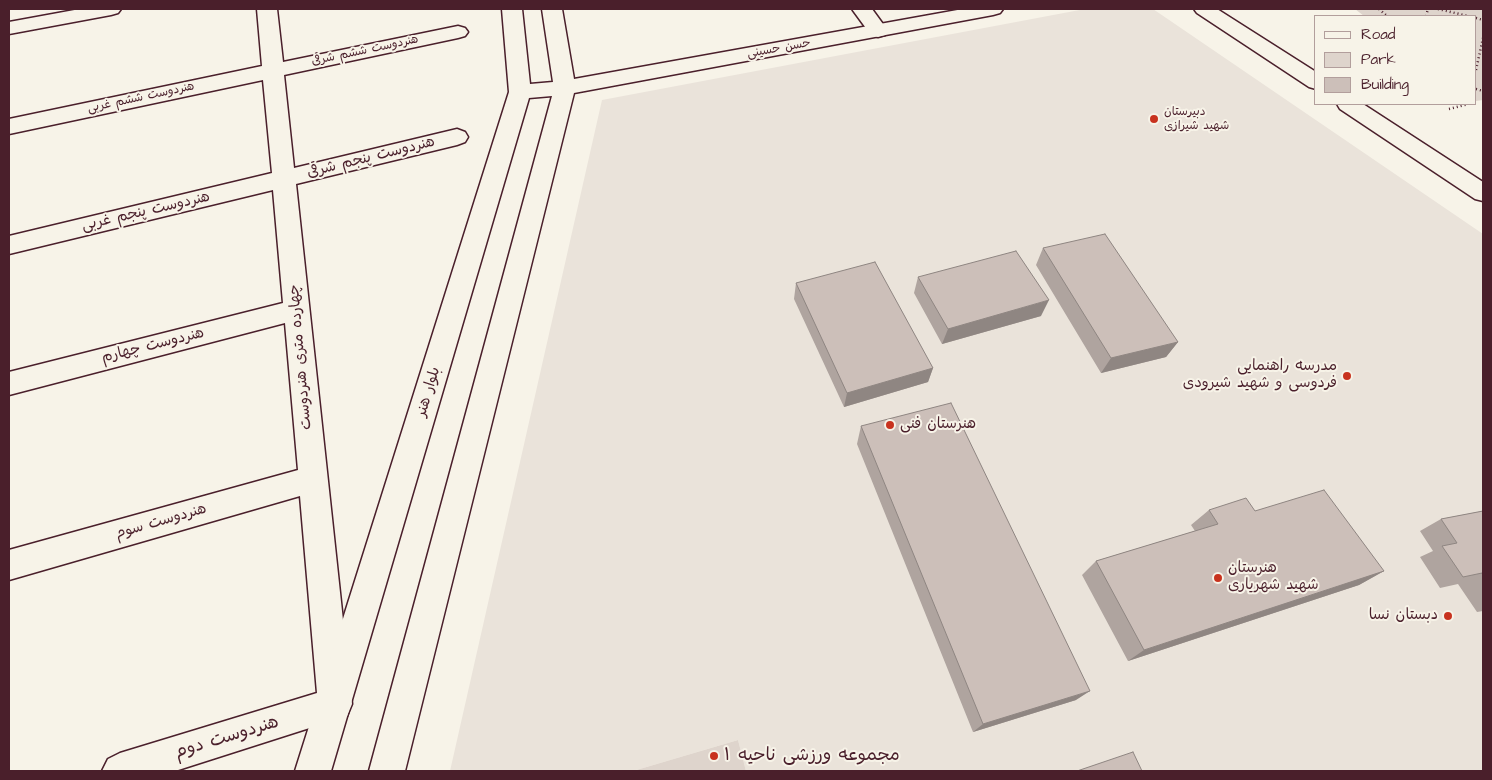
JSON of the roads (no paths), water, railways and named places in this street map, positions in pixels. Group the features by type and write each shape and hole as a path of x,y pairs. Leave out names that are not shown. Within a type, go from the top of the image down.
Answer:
{"street":[{"path":"9,28 111,9"},
{"name":"چهارده متری هنردوست","path":"268,9 334,704"},
{"name":"بلوار هنر","path":"313,771 520,92 512,9"},
{"path":"387,771 565,88 552,9"},
{"path":"862,9 878,32"},
{"name":"حسن حسینی","path":"520,92 565,88 878,32 992,9"},
{"path":"1204,9 1314,81"},
{"name":"هنردوست ششم شرقی","path":"274,71 458,32"},
{"name":"هنردوست ششم غربی","path":"9,126 274,71"},
{"path":"1350,105 1483,193"},
{"name":"هنردوست پنجم شرقی","path":"284,180 457,137"},
{"name":"هنردوست پنجم غربی","path":"9,245 284,180"},
{"name":"هنردوست چهارم","path":"9,383 297,310"},
{"name":"هنردوست سوم","path":"9,565 313,479"},
{"name":"هنردوست دوم","path":"120,771 334,704"}],"place":[{"name":"دبیرستان شهید شیرازی","path":"1154,119"},
{"name":"مدرسه راهنمایی فردوسی و شهید شیرودی","path":"1347,376"},
{"name":"هنرستان فنی","path":"890,425"},
{"name":"هنرستان شهید شهریاری","path":"1218,578"},
{"name":"دبستان نسا","path":"1448,616"},
{"name":"مجموعه ورزشی ناحیه ۱","path":"714,756"}]}
